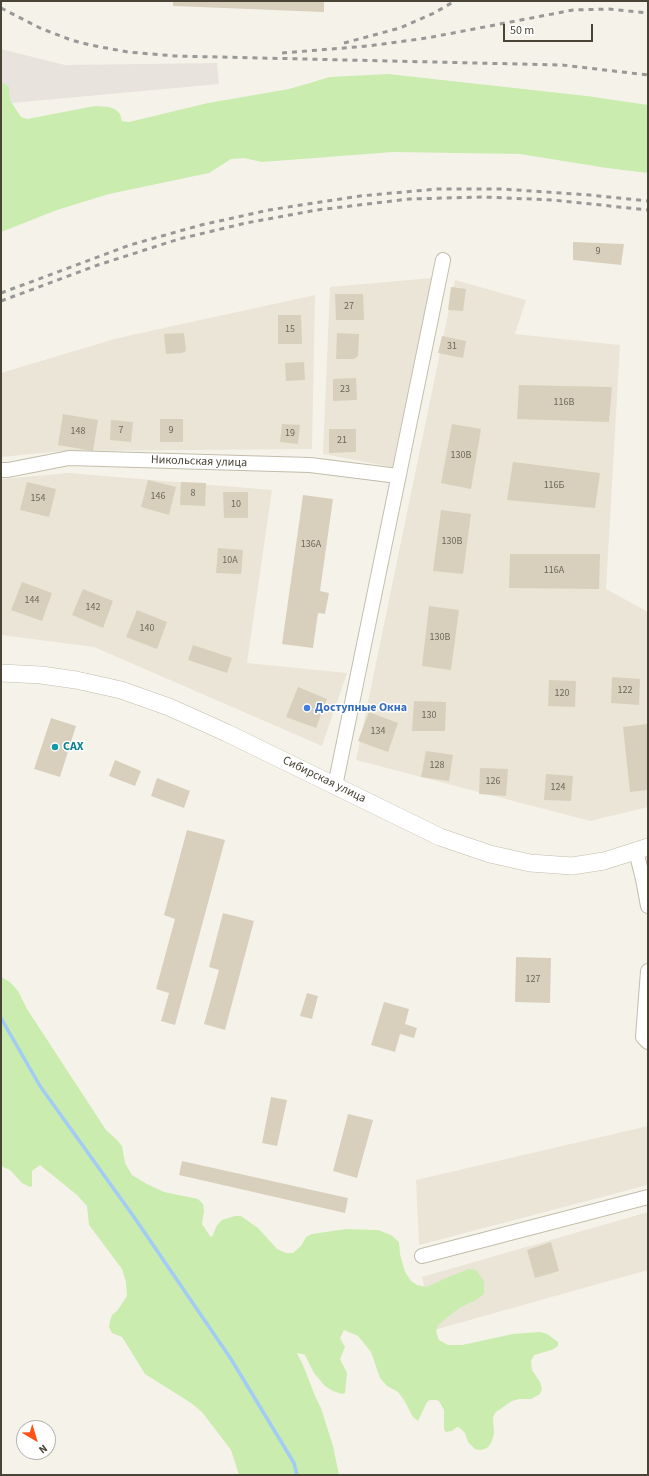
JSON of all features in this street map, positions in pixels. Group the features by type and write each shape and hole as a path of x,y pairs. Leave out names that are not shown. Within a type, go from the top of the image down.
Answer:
{"street":[{"path":"335,786 443,260"},
{"name":"Никольская улица","path":"1,470 69,458 310,465 398,476"},
{"name":"Сибирская улица","path":"1,673 41,675 76,680 121,690 169,707 227,733 440,837 490,854 530,863 572,866 604,861 642,849"},
{"path":"642,849 643,879 648,906"},
{"path":"648,971 643,1037 648,1042"},
{"path":"422,1256 648,1197"}],"shaded area":[{"path":"1,49 65,65 217,63 219,84 1,104"},
{"path":"432,278 392,467 323,454 330,287"},
{"path":"455,280 526,300 515,334 620,345 606,589 648,612 648,807 590,821 356,760"},
{"path":"315,295 312,449 63,451 1,457 1,373 118,338"},
{"path":"69,473 272,490 247,663 347,673 322,746 94,647 1,635 1,479"},
{"path":"648,1126 648,1185 419,1245 416,1180"},
{"path":"648,1212 648,1270 434,1330 422,1277"}],"green space":[{"path":"388,74 587,96 648,105 648,173 520,154 393,152 262,162 244,158 231,159 209,173 109,194 57,210 1,232 1,83 9,87 10,100 21,117 27,119 95,106 115,109 120,114 122,121 129,122 208,103 289,89 330,77"},
{"path":"1,977 10,982 18,991 27,1009 106,1130 122,1146 125,1163 132,1175 164,1192 198,1199 203,1204 204,1211 202,1224 210,1236 212,1237 217,1225 222,1220 235,1216 241,1216 258,1228 277,1249 286,1253 293,1253 301,1246 306,1237 312,1234 346,1229 378,1230 391,1235 399,1242 400,1254 405,1272 411,1281 417,1285 427,1287 469,1269 476,1270 484,1281 484,1294 476,1300 459,1308 438,1325 436,1331 439,1340 448,1345 462,1345 513,1334 540,1332 547,1334 558,1342 558,1346 552,1350 534,1355 531,1361 532,1370 540,1382 542,1389 540,1394 531,1399 519,1399 512,1401 496,1412 493,1417 494,1434 491,1443 487,1448 481,1450 475,1449 468,1442 465,1433 460,1428 457,1427 452,1431 446,1432 444,1429 444,1410 439,1401 430,1400 427,1402 418,1421 413,1417 398,1392 387,1386 380,1378 371,1352 358,1336 344,1330 340,1338 345,1347 340,1359 347,1373 345,1393 342,1394 333,1391 325,1386 314,1373 305,1355 297,1353 321,1408 333,1446 339,1475 239,1475 231,1450 202,1412 191,1403 145,1374 122,1337 112,1333 109,1327 110,1321 112,1315 117,1311 127,1296 126,1282 122,1269 89,1225 87,1206 77,1195 40,1165 32,1171 32,1186 30,1187 22,1183 10,1170 1,1166"}],"building":[{"path":"173,1 324,1 324,12 173,6"},
{"path":"573,242 624,244 621,265 573,260"},
{"path":"451,287 466,289 463,311 448,310"},
{"path":"335,294 363,294 364,320 336,320"},
{"path":"278,315 301,315 302,344 278,344"},
{"path":"184,333 186,351 182,353 166,354 164,334"},
{"path":"337,333 359,334 358,356 354,359 336,359"},
{"path":"442,336 466,341 463,358 438,353"},
{"path":"304,362 305,380 286,381 285,363"},
{"path":"356,378 357,400 333,401 333,379"},
{"path":"519,385 612,387 609,422 517,419"},
{"path":"63,414 98,420 93,451 58,445"},
{"path":"160,419 183,419 183,442 160,442"},
{"path":"111,420 133,422 131,442 110,440"},
{"path":"282,424 300,425 298,444 280,442"},
{"path":"452,424 481,429 471,489 441,483"},
{"path":"329,429 356,429 356,452 329,453"},
{"path":"513,462 600,473 595,508 507,500"},
{"path":"148,480 176,487 169,515 141,507"},
{"path":"27,482 56,489 49,517 20,510"},
{"path":"181,482 206,483 205,506 180,505"},
{"path":"223,492 248,492 248,518 224,518"},
{"path":"303,495 333,499 320,591 329,593 325,614 318,613 313,648 282,644"},
{"path":"441,510 471,514 463,574 433,571"},
{"path":"218,548 243,550 241,574 216,573"},
{"path":"510,554 600,554 599,589 509,588"},
{"path":"22,582 52,593 42,621 11,610"},
{"path":"83,589 113,601 103,628 72,615"},
{"path":"429,606 459,610 451,670 422,666"},
{"path":"137,610 167,622 157,649 126,637"},
{"path":"193,645 232,658 227,673 188,660"},
{"path":"612,677 640,679 639,705 611,703"},
{"path":"549,680 576,681 575,707 548,706"},
{"name":"Доступные Окна","path":"298,687 327,699 316,728 286,717"},
{"path":"414,701 446,702 445,731 412,731"},
{"path":"369,712 398,723 388,752 358,741"},
{"name":"САХ","path":"51,718 76,726 60,777 34,769"},
{"path":"648,724 648,790 630,792 623,727"},
{"path":"426,751 453,755 449,781 421,777"},
{"path":"115,760 141,771 135,786 109,776"},
{"path":"480,768 508,769 506,796 479,794"},
{"path":"546,774 573,776 571,801 544,800"},
{"path":"157,778 190,791 184,808 151,796"},
{"path":"187,830 225,840 175,1025 161,1021 169,993 156,989 175,919 164,915"},
{"path":"223,913 254,921 225,1030 204,1024 219,970 209,967"},
{"path":"516,957 551,958 550,1003 515,1002"},
{"path":"307,993 318,996 312,1019 300,1016"},
{"path":"384,1002 409,1009 405,1024 417,1028 414,1038 400,1034 395,1052 371,1045"},
{"path":"271,1097 287,1100 277,1146 262,1143"},
{"path":"348,1114 373,1120 357,1178 333,1171"},
{"path":"182,1161 348,1198 345,1213 179,1175"},
{"path":"551,1242 559,1271 535,1278 527,1250"}],"waterway":[{"path":"1,1018 40,1086 134,1217 231,1359 294,1463 297,1475"}],"railway":[{"path":"344,43 400,28 434,13 455,1"},
{"path":"1,8 40,28 71,40 128,52 175,56 562,65 648,75"},
{"path":"282,53 368,46 427,38 573,10 609,9 648,13"},
{"path":"1,293 130,245 201,225 269,210 360,196 437,189 502,189 590,195 648,201"},
{"path":"1,301 98,265 179,239 246,223 317,210 409,199 483,197 553,200 648,210"}],"place":[{"name":"Доступные Окна","path":"307,708"},
{"name":"САХ","path":"55,747"}]}
